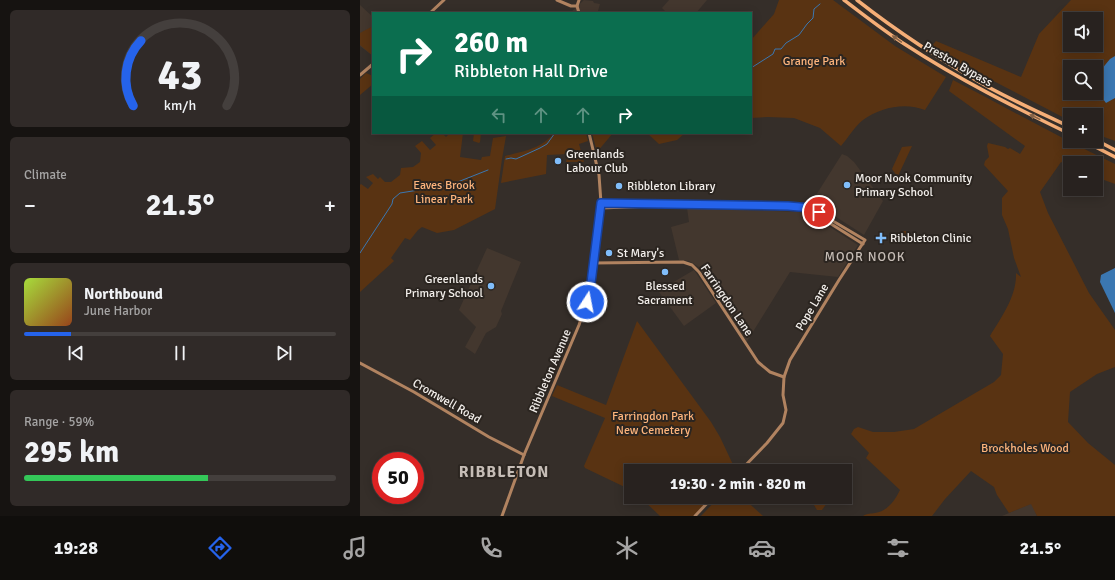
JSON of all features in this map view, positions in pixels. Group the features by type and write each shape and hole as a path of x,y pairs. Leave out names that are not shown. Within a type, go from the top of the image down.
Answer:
{"highway":[{"name":"Preston Bypass","path":"844,0 905,45 961,79 1063,131"},
{"name":"Preston Bypass","path":"857,0 908,37 961,71 991,88 1063,124"},
{"path":"1103,144 1115,150"},
{"path":"1098,148 1115,157"}],"street":[{"path":"431,12 444,0"},
{"path":"557,0 571,6 577,6"},
{"path":"579,0 577,6 579,12"},
{"path":"360,75 372,65"},
{"name":"Ribbleton Avenue","path":"502,516 524,455 556,382 590,291 601,203 600,181 589,134"},
{"path":"601,203 806,208 863,244"},
{"path":"600,208 655,205"},
{"name":"Pope Lane","path":"747,464 767,444 783,423 786,410 783,387 784,377 790,360 865,240 811,208 806,208"},
{"name":"Farringdon Lane","path":"593,263 683,262 694,266 758,362 770,372 784,377"},
{"name":"Cromwell Road","path":"360,363 524,455"},
{"path":"695,516 706,504"}],"shaded area":[{"path":"584,0 593,1 594,3 600,4 598,12 571,12"},
{"path":"669,0 707,0 697,12 666,12 662,8"},
{"path":"360,5 372,16 372,55 360,46"},
{"name":"Moor Nook Community Primary School","path":"842,154 854,162 883,201 864,235 816,204 811,203"},
{"path":"687,208 808,213 858,245 838,277 790,272 746,343 699,267 689,261 679,260 671,227 689,222"},
{"name":"Greenlands Primary School","path":"487,248 521,262 496,327 486,333 475,354 465,347 476,327 459,310"},
{"path":"694,270 716,303 684,326 659,292"},
{"path":"1032,503 1037,516 1002,516"}],"green space":[{"name":"Grange Park","path":"779,0 833,0 895,46 946,77 925,110 910,106 902,106 877,112 863,120 841,146 820,128 794,118 752,118 752,39 774,14"},
{"path":"1071,0 1115,0 1115,141 1103,137 1103,108 1063,108 1063,117 930,48 936,41 1021,77 1039,34"},
{"path":"372,27 372,55 360,45 360,33"},
{"path":"366,73 372,76 372,85 360,95 360,79"},
{"name":"Brockholes Wood","path":"953,80 1063,138 1063,148 1083,148 1098,156 1063,156 1063,163 1061,162 1040,192 1048,213 1089,293 1115,330 1115,367 1097,374 1070,392 1068,422 1088,443 1115,465 1115,516 1037,516 1031,504 1009,513 997,495 994,487 971,471 945,499 932,516 863,516 884,510 893,501 900,490 866,458 869,453 851,434 854,429 858,427 873,432 894,432 914,429 994,382 1001,375 1003,354 990,336 1008,306 1016,282 1016,273 1021,277 1014,258 1008,229 1002,215 1002,198 1008,191 984,165 985,161 989,157 987,146 988,143 1008,149 1010,148 1020,154 1025,146 949,91"},
{"name":"Eaves Brook Linear Park","path":"435,134 443,134 446,137 449,134 463,134 460,157 481,160 482,157 490,156 493,138 506,136 495,209 454,230 437,233 422,227 410,240 405,238 391,258 394,261 360,292 360,185 361,184 368,189 373,183 366,177 373,174 378,179 380,177 385,182 391,182 400,175 401,168 413,167 420,162 421,153 415,146 422,141 430,150 436,145 430,138"},
{"path":"474,134 481,134 479,143 473,141"},
{"name":"Eaves Brook Linear Park","path":"553,134 586,134 588,141 579,144 584,162 566,162 568,154 547,155 546,174 501,183 505,156 538,146"},
{"path":"592,134 612,134 597,152"},
{"path":"648,134 684,134 677,140 659,144"},
{"path":"912,146 897,176 892,169 902,147"},
{"name":"Brockholes Wood","path":"1103,158 1115,164 1115,184 1103,180"},
{"path":"903,231 906,231 906,234 920,235 919,239 899,240"},
{"name":"Farringdon Park New Cemetery","path":"637,321 711,422 733,464 624,464 624,487 585,468 584,466 605,418 552,396 557,385 606,405"},
{"path":"647,504 705,504 693,516 660,516"},
{"path":"712,504 750,504 763,516 701,516"},
{"path":"813,504 826,504 822,510 817,510"}],"water":[{"path":"1115,56 1115,98 1106,103 1103,99 1103,68 1110,59"},
{"path":"1115,268 1115,313 1100,282 1101,275"}],"waterway":[{"path":"752,67 773,54 775,49 781,49 786,43 799,35 813,18 814,9 820,4"},
{"path":"506,159 516,159 540,148 547,144 554,134"},
{"path":"360,253 392,204 393,199 400,193 450,185 488,170"}],"place":[{"name":"Greenlands Labour Club","path":"558,161"},
{"name":"Moor Nook Community Primary School","path":"847,185"},
{"name":"Ribbleton Library","path":"619,186"},
{"name":"Ribbleton Clinic","path":"881,238"},
{"name":"St Mary's","path":"609,253"},
{"name":"Blessed Sacrament","path":"665,272"},
{"name":"Greenlands Primary School","path":"491,286"}],"district":[{"name":"MOOR NOOK","path":"865,256"},
{"name":"RIBBLETON","path":"504,471"}],"route":[{"path":"587,302 590,291 601,203 788,206 806,207 819,212"}]}
